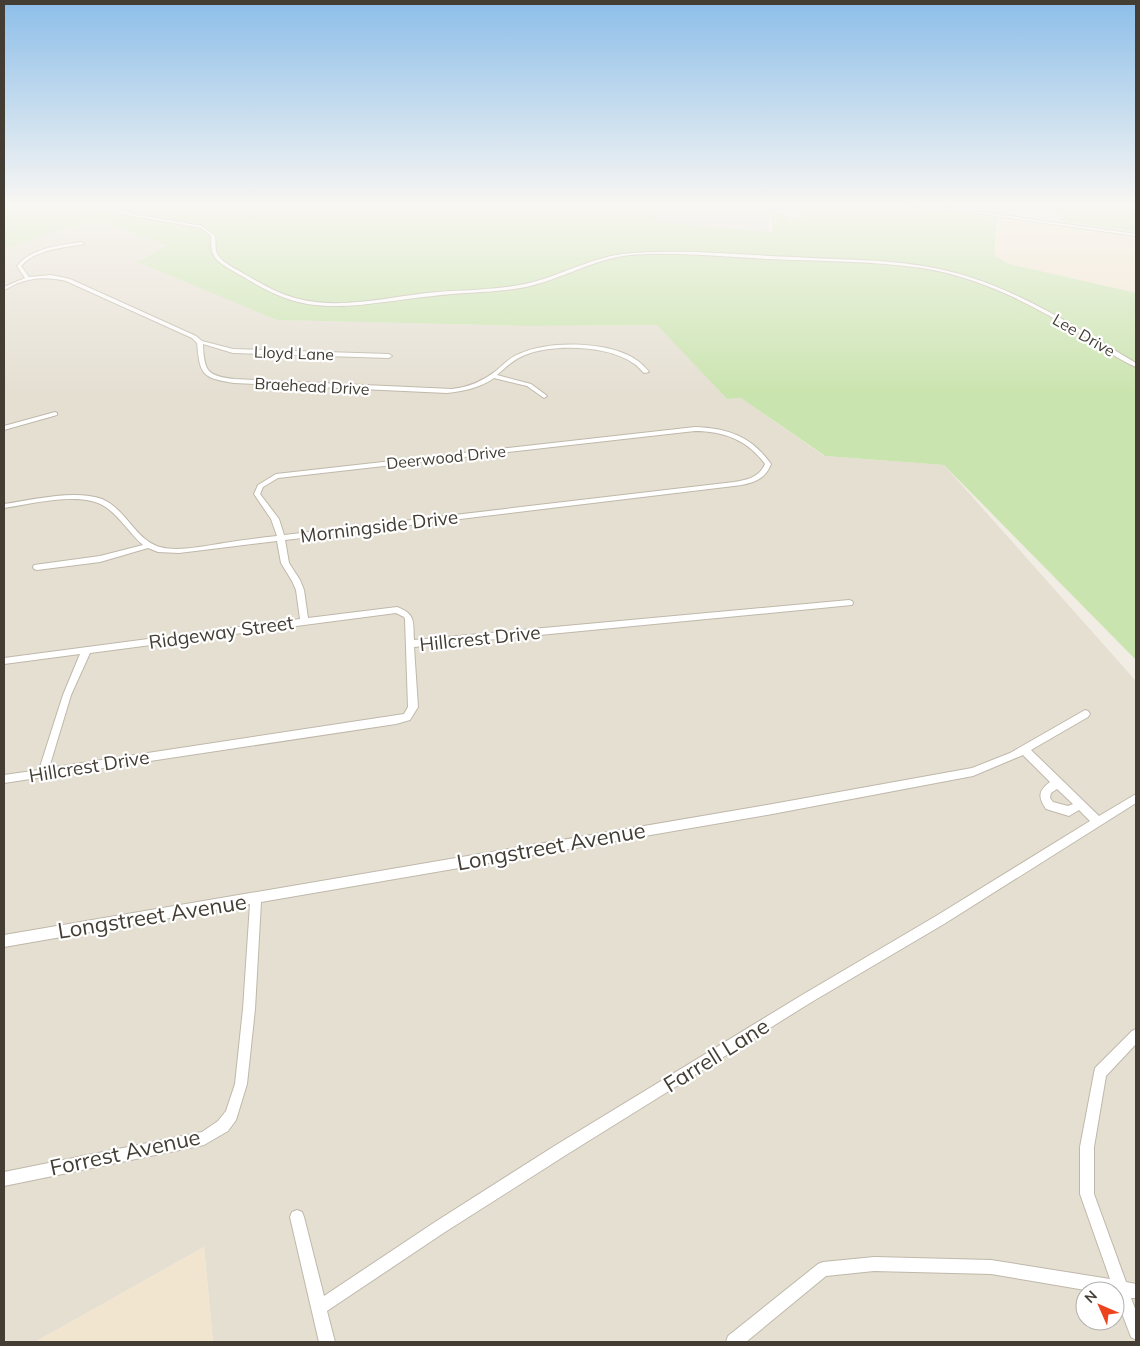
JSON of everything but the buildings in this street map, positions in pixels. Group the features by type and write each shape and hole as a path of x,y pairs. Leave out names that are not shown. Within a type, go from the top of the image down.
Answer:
{"street":[{"path":"21,268 28,278"},
{"name":"Lee Drive","path":"232,268 258,285 286,296 325,305 358,305 434,294 513,288 544,280 574,268"},
{"name":"Lee Drive","path":"928,268 968,276 1005,291 1136,365"},
{"path":"4,289 28,278 51,276 68,280 194,337 200,342"},
{"name":"Lloyd Lane","path":"200,342 233,351 389,356"},
{"name":"Braehead Drive","path":"200,342 200,360 206,373 216,378 234,381 438,392 465,389 484,382 524,353 561,347 609,351 636,363 646,372"},
{"path":"492,376 529,385 544,396"},
{"path":"4,428 54,414"},
{"name":"Deerwood Drive","path":"304,620 300,589 286,564 280,530 275,519 257,494 264,482 286,474 695,429 713,429 736,436 759,452 767,466"},
{"name":"Morningside Drive","path":"147,546 170,551 734,484 756,479 764,473 767,466"},
{"path":"4,506 82,498 96,499 105,503 147,546 100,559 37,567"},
{"name":"Hillcrest Drive","path":"4,780 386,722 407,717 413,707 410,644 849,603"},
{"name":"Ridgeway Street","path":"4,661 304,620 397,610 407,615 409,619 410,644"},
{"path":"42,774 67,695 86,651"},
{"name":"Longstreet Avenue","path":"4,941 256,899 505,854 909,785 973,772 1024,750 1085,714"},
{"path":"1024,750 1097,821"},
{"path":"1057,783 1046,792 1045,798 1050,806 1069,811 1080,805"},
{"name":"Farrell Lane","path":"319,1308 440,1227 561,1150 806,999 940,920 1136,798"},
{"name":"Forrest Avenue","path":"4,1179 204,1138 223,1126 236,1106 241,1084 249,1010 256,899"},
{"path":"1136,1035 1100,1073 1087,1147 1087,1194 1129,1291 1136,1332"},
{"path":"297,1217 327,1342"},
{"path":"734,1342 823,1269 874,1264 991,1267 1129,1291"}],"shaded area":[{"path":"4,268 155,268 277,320 529,326 658,325 727,399 741,398 824,456 944,465 1136,681 1136,1342 213,1342 204,1247 35,1342 4,1342"},
{"path":"1026,268 1136,268 1136,293"},
{"path":"204,1247 213,1342 35,1342"}],"green space":[{"path":"152,268 1026,268 1136,293 1136,660 944,465 825,456 741,398 727,399 657,325 529,326 277,320"}]}
